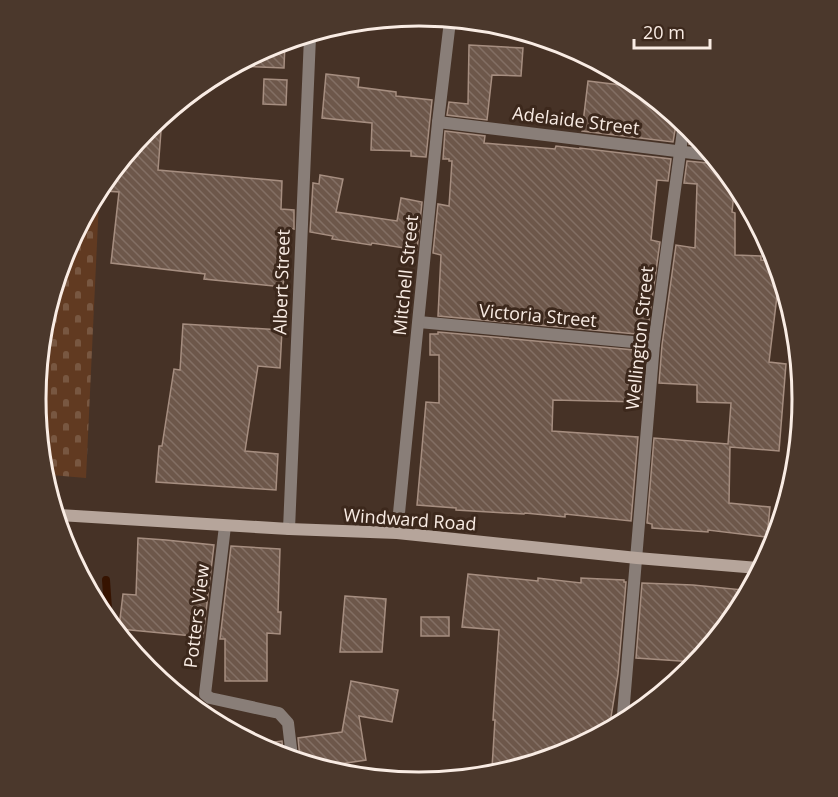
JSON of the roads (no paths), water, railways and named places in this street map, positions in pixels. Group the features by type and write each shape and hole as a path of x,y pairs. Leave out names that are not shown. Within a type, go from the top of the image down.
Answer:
{"main road":[{"name":"Windward Road","path":"65,515 225,526 397,533 752,567"}],"street":[{"name":"Mitchell Street","path":"397,533 449,27"},
{"name":"Albert Street","path":"289,529 310,42"},
{"name":"Adelaide Street","path":"438,122 700,154"},
{"name":"Wellington Street","path":"623,711 654,344 683,135"},
{"name":"Victoria Street","path":"419,322 654,344"},
{"name":"Potters View","path":"225,526 205,694 210,698 279,713 288,723 291,749"}],"waterway":[{"path":"106,580 108,604"}]}
